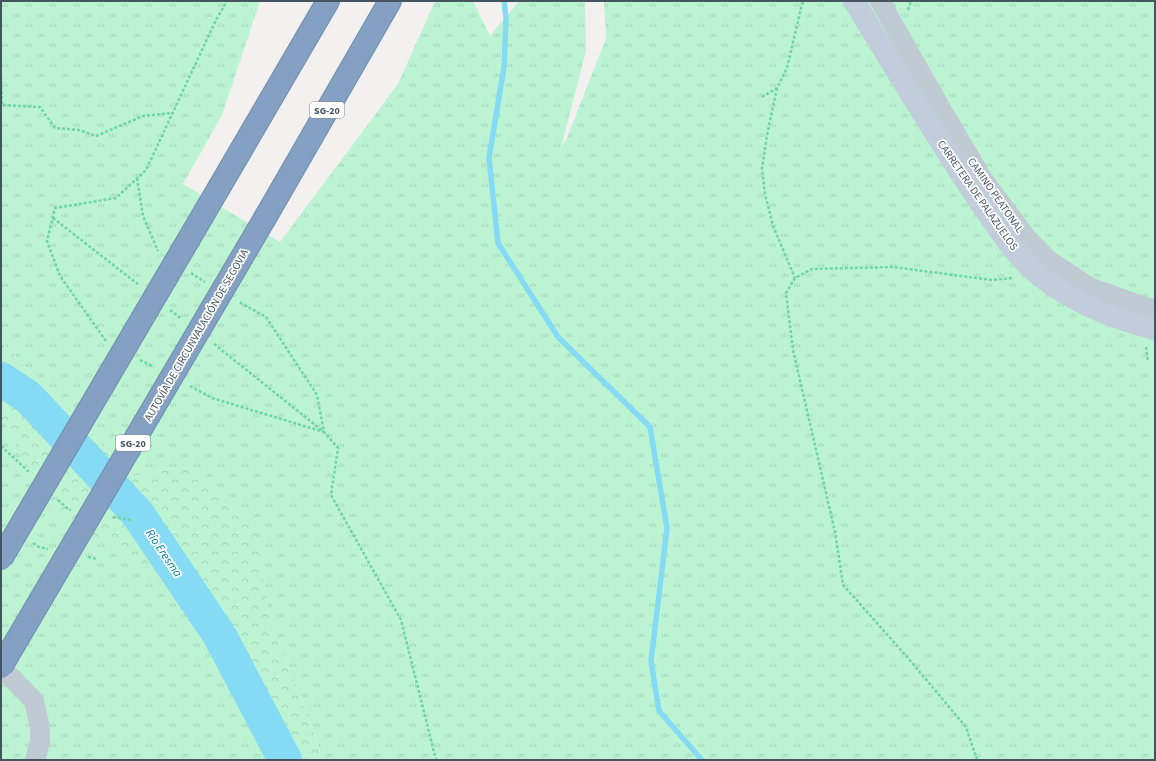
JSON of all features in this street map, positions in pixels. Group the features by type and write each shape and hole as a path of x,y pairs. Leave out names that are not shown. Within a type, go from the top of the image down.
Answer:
{"highway":[{"path":"1,559 328,1"},
{"name":"AUTOVÍA DE CIRCUNVALACIÓN DE SEGOVIA","path":"1,668 265,218 390,1"}],"street":[{"name":"CARRETERA DE PALAZUELOS","path":"854,1 954,164 1009,243 1039,276 1088,306 1110,316 1155,329"},
{"name":"CAMINO PEATONAL","path":"880,1 982,178 1025,236 1047,259 1091,288 1148,308 1155,309"},
{"path":"1,668 34,701 40,728 40,742 35,760"}],"path":[{"path":"794,278 773,226 765,194 762,169 767,135 777,88 787,68 802,4 805,1"},
{"path":"1,76 2,105 40,107 55,128 79,130 96,136 143,116 172,113"},
{"path":"762,97 777,88"},
{"path":"977,760 966,727 908,658 843,585 835,532 793,350 786,293 794,278 812,269 893,267 992,280 1039,276"},
{"path":"338,448 331,495 402,620 436,760"},
{"path":"33,543 39,547 54,550"},
{"path":"82,556 97,559"}],"green space":[{"path":"1,1 260,1 222,115 183,184 280,242 398,84 435,1 473,1 490,36 519,1 585,1 586,51 561,148 567,138 606,38 604,1 1155,1 1155,760 320,760 319,747 270,621 253,520 186,467 134,476 50,395 1,340"},
{"path":"1,340 50,395 134,476 186,467 254,520 270,621 319,747 320,760 265,760 263,739 233,657 172,600 155,571 55,514 1,417"},
{"path":"1,379 220,636 285,760 1,760"}],"waterway":[{"path":"504,1 506,18 504,67 489,158 498,243 558,337 650,427 667,528 651,661 659,711 702,760"},
{"name":"Río Eresma","path":"1,379 28,397 137,513 220,636 285,760"}]}
